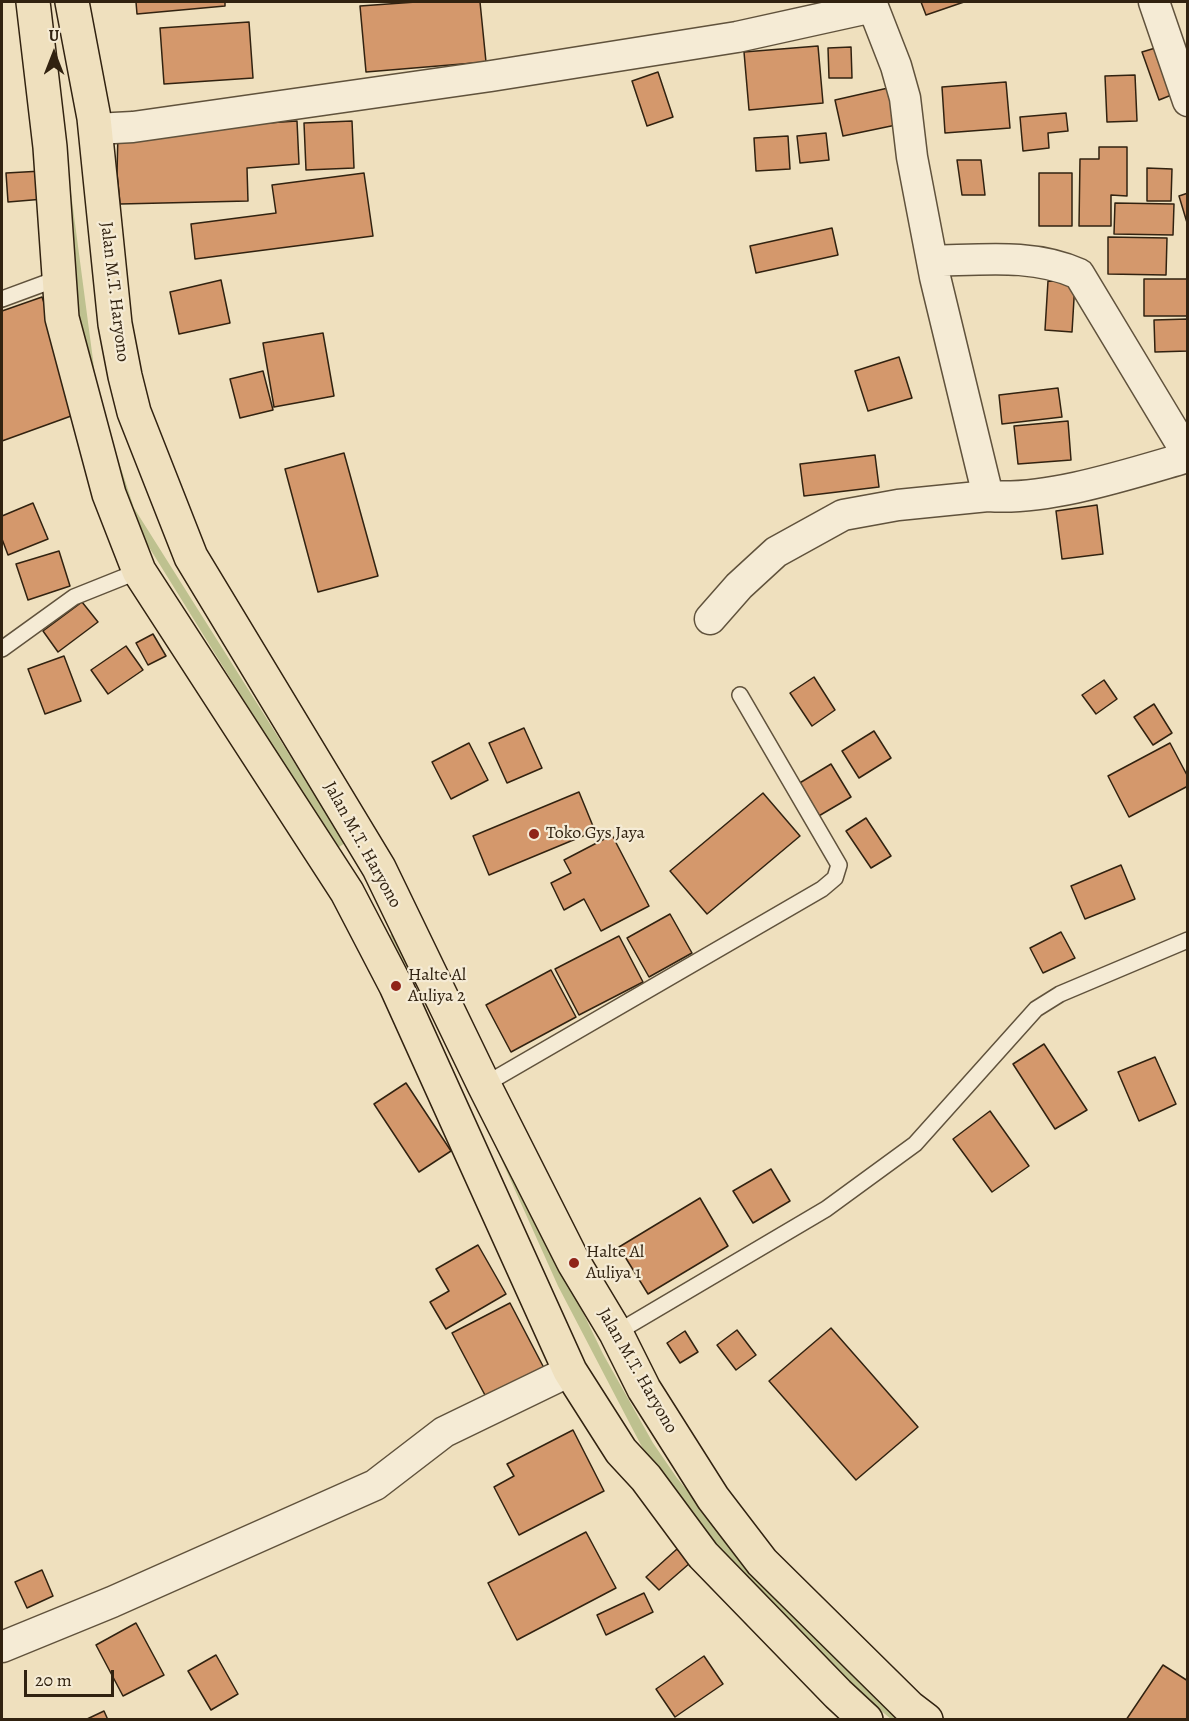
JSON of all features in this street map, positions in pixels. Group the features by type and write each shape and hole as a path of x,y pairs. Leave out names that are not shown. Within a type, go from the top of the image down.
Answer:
{"highway":[{"name":"Jalan M.T. Haryono","path":"33,2 50,147 62,318 81,395 110,494 140,572 347,892 396,986 570,1371 621,1451 646,1478 703,1555 838,1694 866,1719"},
{"name":"Jalan M.T. Haryono","path":"72,2 95,129 115,324 135,412 191,556 379,868 484,1085 574,1263 616,1333 644,1389 713,1498 762,1562 909,1707 926,1719"},
{"path":"347,892 379,868"}],"street":[{"path":"1154,2 1188,101"},
{"path":"95,129 134,127 503,75 737,37 877,4 905,98 912,158 932,261 988,496"},
{"path":"710,619 776,552 843,515 907,504 988,496 1009,498 1048,493 1188,456 1079,274 1056,263 1028,260 932,261"},
{"path":"2,1647 112,1602 375,1485 444,1432 570,1371"}],"lane":[{"path":"2,299 59,278"},
{"path":"2,649 74,597 140,572"},
{"path":"484,1085 822,889 835,878 839,866 740,695"},
{"path":"616,1333 826,1209 915,1144 1036,1009 1060,994 1188,940"}],"green space":[{"path":"61,117 98,398 134,508 345,843 336,849 126,510 81,351"},
{"path":"399,931 603,1354 653,1443 677,1478 738,1553 908,1719 891,1719 843,1679 728,1558 679,1499 642,1447 558,1286 472,1094 390,935"}],"building":[{"path":"136,2 225,2 225,6 137,14"},
{"path":"416,2 480,2 486,62 366,72 360,6"},
{"path":"921,2 964,2 926,15"},
{"path":"249,22 253,78 164,84 160,28"},
{"path":"818,46 823,103 749,110 744,52"},
{"path":"1162,46 1179,92 1159,100 1142,52"},
{"path":"851,47 852,78 829,78 828,48"},
{"path":"658,72 673,117 647,126 632,81"},
{"path":"1135,75 1137,121 1107,122 1105,76"},
{"path":"1006,82 1010,128 945,133 942,87"},
{"path":"888,88 896,125 843,136 835,100"},
{"path":"1066,113 1068,131 1048,133 1049,148 1023,151 1020,117"},
{"path":"297,121 299,164 247,168 248,201 120,204 117,173 118,133"},
{"path":"352,121 354,168 306,170 304,123"},
{"path":"826,133 829,160 800,163 797,136"},
{"path":"788,136 790,169 756,171 754,138"},
{"path":"1099,147 1127,147 1127,196 1111,195 1111,226 1079,226 1080,159 1099,159"},
{"path":"957,160 981,160 985,195 962,195"},
{"path":"1147,168 1172,169 1171,201 1147,201"},
{"path":"42,171 44,199 8,202 6,173"},
{"path":"364,173 373,236 195,259 191,224 276,213 272,185"},
{"path":"1039,173 1072,173 1072,226 1039,226"},
{"path":"1188,193 1188,226 1179,196"},
{"path":"1115,203 1174,204 1173,235 1114,234"},
{"path":"832,228 838,255 756,273 750,246"},
{"path":"1108,237 1167,238 1166,275 1108,274"},
{"path":"1144,279 1188,279 1188,316 1144,316"},
{"path":"221,280 230,323 179,334 170,292"},
{"path":"1048,281 1075,282 1072,332 1045,330"},
{"path":"42,297 76,393 85,411 2,441 2,311"},
{"path":"1188,319 1188,351 1155,352 1154,320"},
{"path":"323,333 334,396 274,407 263,343"},
{"path":"899,357 912,398 868,411 855,371"},
{"path":"263,371 273,410 240,418 230,379"},
{"path":"1058,388 1062,417 1002,424 999,395"},
{"path":"1068,421 1071,460 1018,464 1014,426"},
{"path":"344,453 378,576 318,592 285,469"},
{"path":"875,455 879,487 804,496 800,464"},
{"path":"33,503 48,539 8,555 2,539 2,516"},
{"path":"1097,505 1103,554 1062,559 1056,511"},
{"path":"59,551 70,586 28,600 16,564"},
{"path":"82,602 98,622 58,652 43,631"},
{"path":"153,634 166,656 148,665 136,643"},
{"path":"126,646 143,670 108,694 91,670"},
{"path":"64,656 81,701 45,714 28,669"},
{"path":"814,677 835,710 812,726 790,693"},
{"path":"1104,680 1117,699 1096,714 1082,695"},
{"path":"1154,704 1172,733 1153,745 1134,717"},
{"path":"524,728 542,768 507,783 489,743"},
{"path":"874,731 891,758 859,778 842,751"},
{"path":"469,743 488,780 451,799 432,762"},
{"path":"1170,743 1188,777 1188,786 1129,817 1108,776"},
{"path":"831,764 851,797 817,817 798,784"},
{"name":"Toko Gys Jaya","path":"579,792 595,831 489,875 473,836"},
{"path":"763,793 800,836 707,914 670,871"},
{"path":"866,818 891,856 871,868 846,831"},
{"path":"612,835 649,906 601,931 584,899 564,910 551,883 571,873 564,860"},
{"path":"1121,865 1135,899 1085,919 1071,886"},
{"path":"670,914 692,953 649,977 627,938"},
{"path":"1061,932 1075,958 1043,973 1030,948"},
{"path":"619,936 643,982 579,1015 555,969"},
{"path":"551,970 576,1017 511,1052 486,1005"},
{"path":"1044,1044 1087,1110 1055,1129 1013,1064"},
{"path":"1155,1057 1176,1104 1139,1121 1118,1072"},
{"path":"406,1083 451,1151 419,1172 374,1104"},
{"path":"990,1111 1029,1166 992,1192 953,1139"},
{"path":"771,1169 790,1201 753,1223 733,1191"},
{"path":"700,1198 728,1246 648,1294 619,1247"},
{"path":"478,1245 506,1294 446,1329 430,1302 449,1291 436,1269"},
{"path":"510,1303 544,1368 486,1397 452,1333"},
{"path":"831,1328 918,1427 856,1480 769,1381"},
{"path":"737,1330 756,1355 736,1370 717,1345"},
{"path":"685,1331 698,1352 680,1363 667,1343"},
{"path":"573,1430 604,1491 519,1535 494,1487 514,1476 507,1464"},
{"path":"586,1532 616,1588 517,1640 488,1583"},
{"path":"677,1549 690,1563 659,1590 646,1577"},
{"path":"42,1570 53,1596 27,1608 15,1582"},
{"path":"644,1593 653,1612 606,1635 597,1615"},
{"path":"136,1623 164,1675 123,1696 96,1645"},
{"path":"216,1655 238,1694 211,1710 188,1671"},
{"path":"704,1656 723,1684 675,1717 656,1689"},
{"path":"1163,1665 1188,1681 1188,1720 1126,1720"},
{"path":"104,1711 108,1720 85,1720"}],"place":[{"name":"Toko Gys Jaya","path":"534,834"},
{"name":"Halte Al Auliya 2","path":"396,986"},
{"name":"Halte Al Auliya 1","path":"574,1263"}]}
